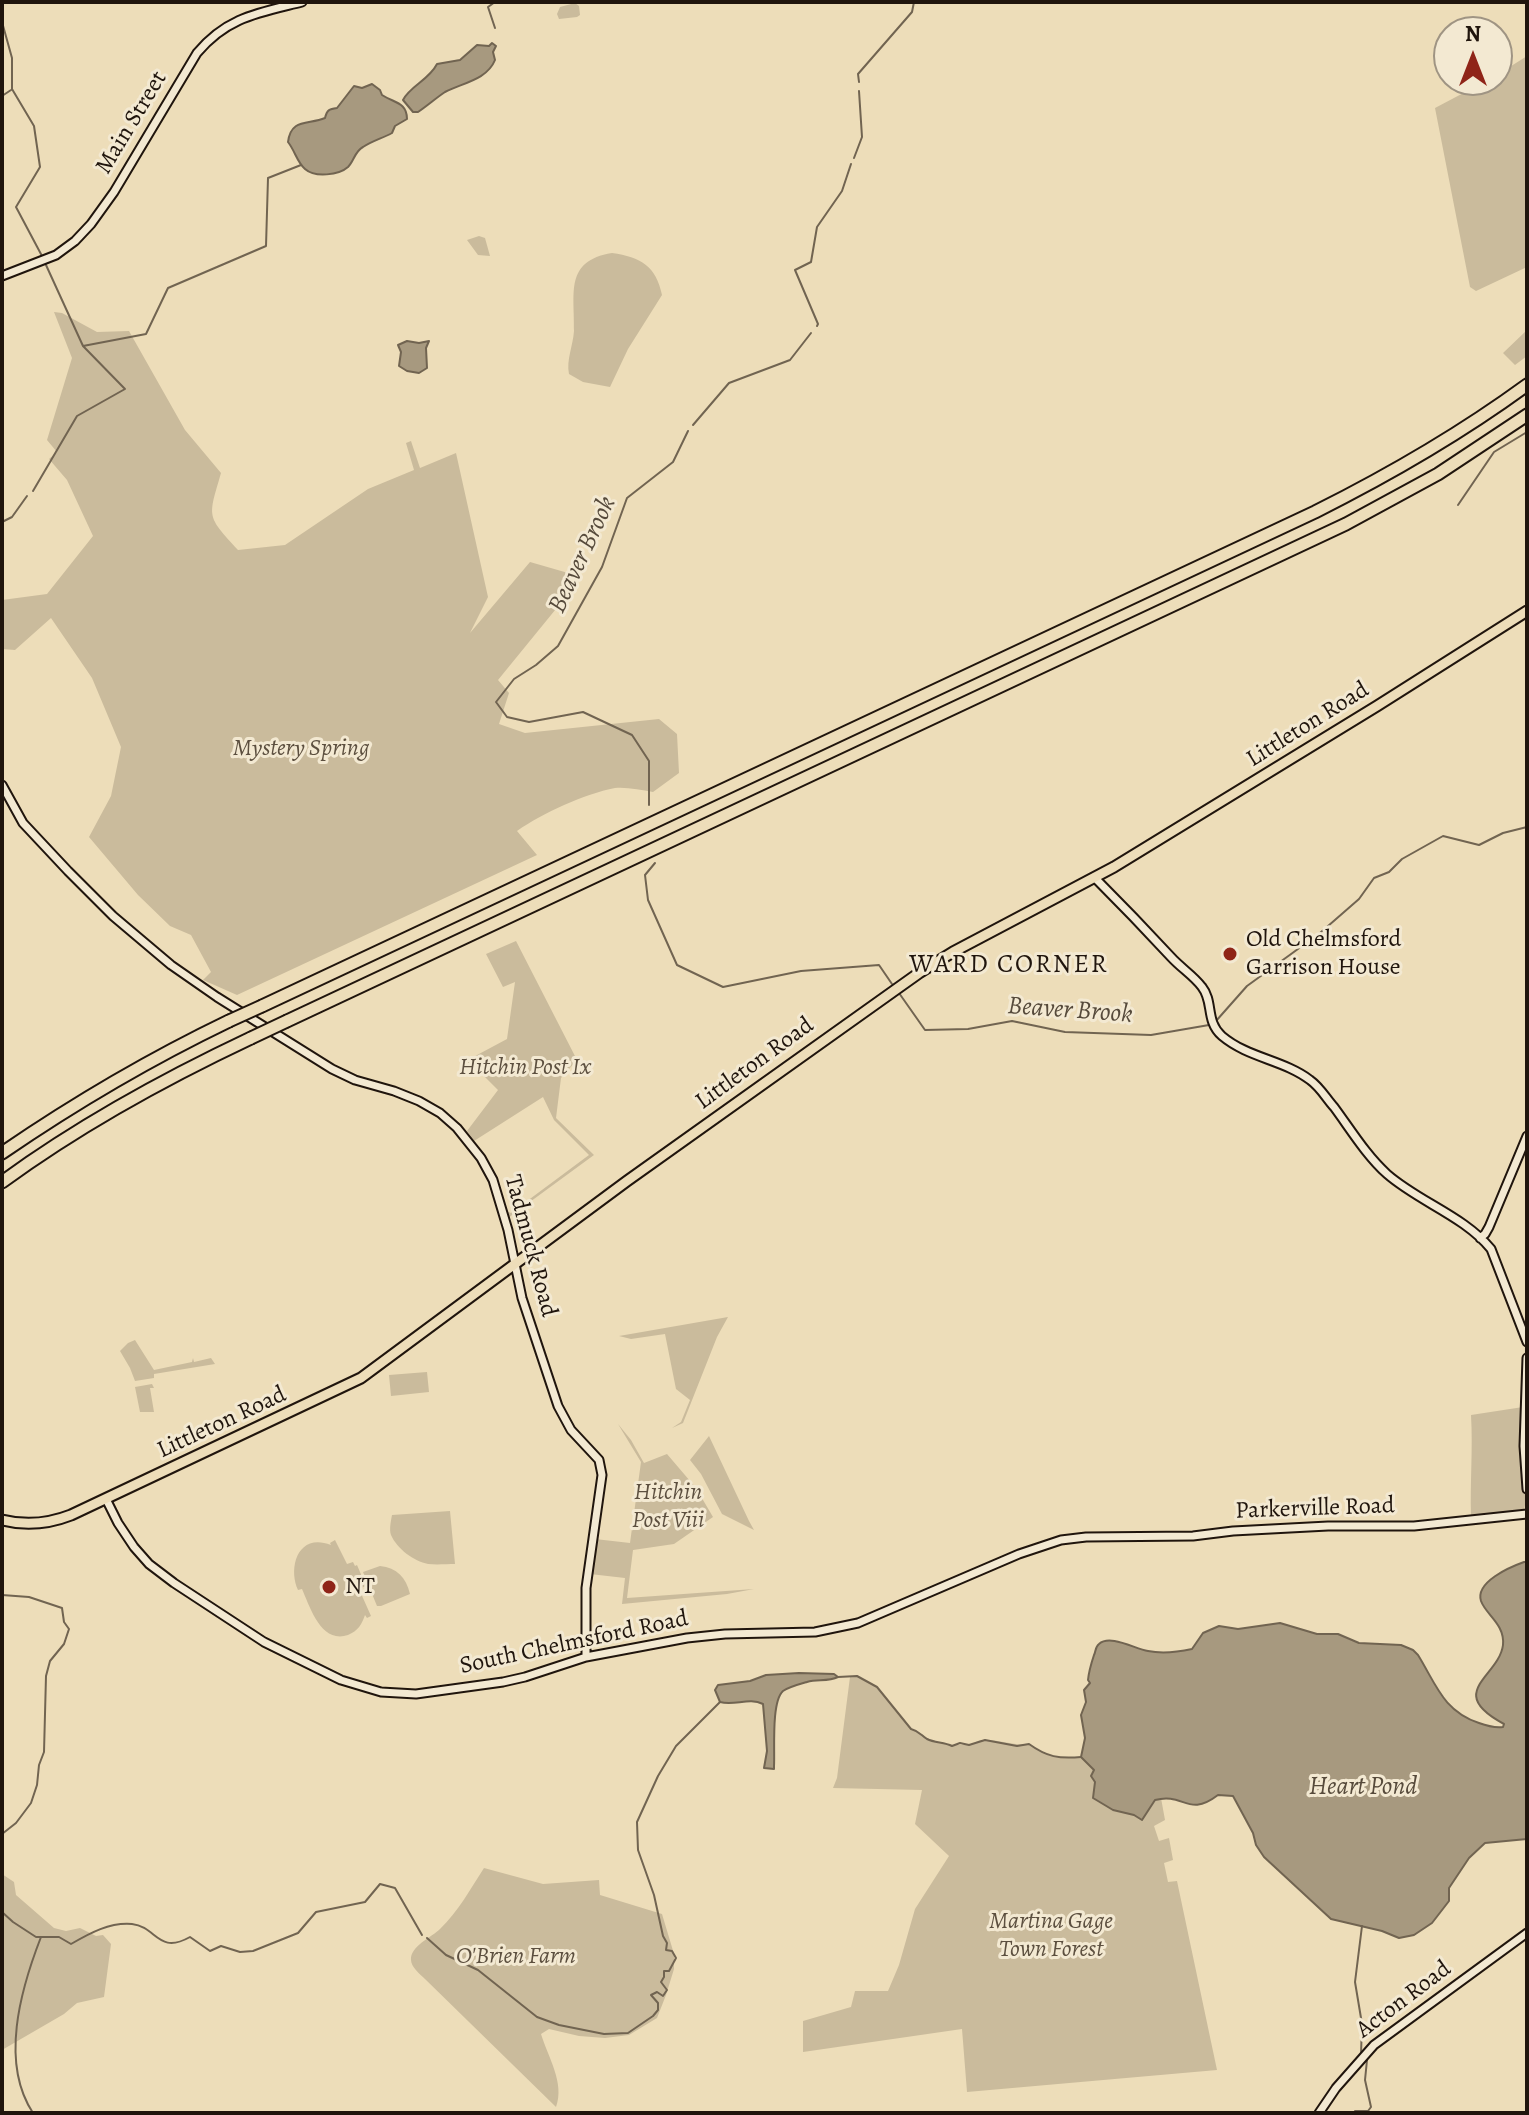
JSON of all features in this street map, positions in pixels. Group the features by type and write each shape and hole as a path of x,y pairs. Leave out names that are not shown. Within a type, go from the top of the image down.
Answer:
{"highway":[{"path":"2,1153 110,1083 165,1052 1341,499 1448,439 1527,385"},
{"path":"2,1182 132,1097 195,1065 1346,524 1438,474 1527,415"}],"main road":[{"name":"Main Street","path":"2,276 56,255 86,229 114,192 197,53 211,37 239,19 302,2"},
{"name":"Littleton Road","path":"2,1520 24,1524 48,1522 71,1515 361,1378 514,1263 919,973 1095,878 1527,611"},
{"name":"Tadmuck Road","path":"2,785 23,823 60,863 113,916 170,964 332,1069 419,1101 440,1113 457,1128 481,1158 493,1180 508,1230 527,1317 558,1406 571,1430 599,1460 601,1467 586,1588 586,1657"},
{"path":"1095,878 1200,984 1206,993 1211,1021 1219,1033 1237,1046 1309,1079 1388,1174 1453,1218 1491,1249"},
{"path":"1480,1238 1489,1227 1527,1136"},
{"path":"1489,1227 1491,1249 1527,1342"},
{"path":"1527,1358 1524,1429 1527,1489"},
{"name":"South Chelmsford Road","path":"106,1499 134,1547 158,1572 264,1642 304,1663 357,1685 392,1694 435,1692 516,1679 586,1657 698,1636 815,1632 849,1626 1040,1546 1061,1540 1105,1537"},
{"name":"Parkerville Road","path":"1105,1537 1193,1536 1328,1526 1414,1526 1526,1513"},
{"name":"Acton Road","path":"1319,2113 1336,2088 1374,2045 1527,1933"}],"green space":[{"path":"575,3 579,6 580,15 559,19 557,14 560,7"},
{"path":"1527,56 1527,267 1476,291 1470,287 1435,108 1458,96 1513,96 1513,65"},
{"path":"479,236 485,238 490,256 478,255 467,240"},
{"path":"612,253 631,257 646,265 656,277 662,295 628,349 610,387 583,382 569,374 568,363 574,331 575,281 579,271 597,257"},
{"name":"Mystery Spring","path":"54,312 62,313 97,332 129,331 185,430 221,473 213,515 220,530 238,550 285,545 368,489 414,470 406,443 411,441 420,468 456,453 488,597 470,633 530,562 582,577 498,680 509,693 499,724 525,733 659,719 677,734 679,773 653,792 615,788 577,799 551,811 517,831 537,855 237,995 203,980 211,972 191,935 170,926 138,895 89,837 111,796 121,747 92,678 51,618 15,650 2,649 2,600 47,594 93,536 67,480 49,459 57,452 47,440 72,358"},
{"path":"1527,330 1527,356 1515,365 1503,353"},
{"name":"Hitchin Post Ix","path":"516,941 577,1060 561,1078 556,1118 594,1155 508,1218 506,1211 511,1213 589,1155 554,1120 543,1097 474,1141 467,1131 498,1090 464,1062 507,1039 515,982 503,987 486,954"},
{"name":"Hitchin Post Viii","path":"728,1317 683,1423 672,1428 681,1422 690,1400 676,1389 665,1334 631,1339 619,1336"},
{"path":"135,1340 154,1370 192,1362 193,1358 194,1362 211,1358 215,1364 154,1374 154,1378 135,1381 120,1351"},
{"path":"427,1372 429,1392 391,1396 389,1375"},
{"path":"152,1384 154,1412 140,1412 135,1387"},
{"path":"1523,1407 1524,1510 1471,1516 1471,1415"},
{"name":"Hitchin Post Viii","path":"618,1424 644,1463 667,1454 696,1488 713,1517 674,1544 633,1550 627,1598 754,1589 622,1604 625,1578 590,1574 595,1539 630,1543 641,1462"},
{"name":"Hitchin Post Viii","path":"709,1436 754,1530 722,1514 690,1460"},
{"path":"450,1511 455,1564 428,1564 417,1560 406,1554 391,1535 392,1515"},
{"name":"NT","path":"335,1540 347,1564 353,1562 357,1565 366,1586 359,1589 371,1616 367,1618 365,1615 359,1627 348,1635 339,1636 331,1634 318,1622 302,1589 298,1590 294,1572 303,1548 319,1542 331,1545"},
{"path":"380,1566 400,1574 410,1594 377,1606 363,1572"},
{"name":"Martina Gage Town Forest","path":"857,1676 877,1687 911,1729 936,1742 959,1745 995,1740 1029,1744 1054,1756 1081,1757 1094,1770 1091,1774 1095,1782 1093,1798 1113,1810 1142,1820 1155,1800 1161,1798 1165,1820 1154,1826 1159,1841 1169,1838 1173,1860 1164,1863 1168,1882 1177,1881 1217,2070 967,2092 962,2029 803,2052 803,2021 851,2007 855,1991 888,1991 915,1909 949,1856 915,1824 922,1790 833,1788 837,1778 850,1677"},
{"name":"O'Brien Farm","path":"484,1868 543,1884 599,1880 600,1895 662,1914 674,1954 674,1969 657,2018 629,2035 605,2038 549,2029 541,2034 557,2079 556,2107 411,1963 414,1950 447,1922"},
{"path":"2,1874 14,1882 16,1895 54,1928 66,1931 80,1928 96,1936 103,1935 111,1944 104,1997 77,2003 64,2014 2,2050"}],"water":[{"path":"492,43 496,46 493,52 495,60 480,77 445,92 418,112 413,112 403,100 437,64 460,60 477,45 489,46"},
{"path":"372,84 382,95 405,109 407,119 395,126 392,133 360,149 344,170 321,174 305,169 288,142 293,129 325,118 354,86 362,88"},
{"path":"407,341 429,341 426,348 427,368 419,373 399,366 401,352 398,345"},
{"name":"Heart Pond","path":"1527,1562 1527,1839 1485,1843 1469,1858 1449,1888 1449,1901 1432,1923 1414,1935 1399,1938 1331,1919 1264,1857 1233,1796 1218,1795 1193,1805 1173,1799 1155,1800 1142,1820 1113,1810 1093,1798 1095,1782 1091,1776 1094,1770 1081,1757 1085,1738 1081,1715 1086,1702 1084,1690 1090,1683 1092,1661 1097,1646 1104,1641 1116,1641 1154,1652 1176,1652 1192,1649 1203,1633 1219,1626 1238,1629 1280,1623 1317,1634 1338,1634 1359,1643 1401,1645 1418,1655 1442,1695 1457,1711 1482,1724 1503,1727 1504,1724 1478,1703 1476,1693 1503,1645 1501,1631 1483,1606 1481,1594 1495,1576"},
{"path":"834,1674 838,1677 807,1682 783,1691 775,1715 774,1769 764,1768 767,1751 763,1704 752,1701 720,1702 715,1690 718,1685 750,1681 766,1675"}],"waterway":[{"path":"495,2 488,7 495,28"},
{"name":"Beaver Brook","path":"859,82 858,74 912,12 914,2"},
{"path":"2,22 12,58 12,89 34,126 40,167 16,207 42,256"},
{"path":"2,96 11,90"},
{"name":"Beaver Brook","path":"854,158 862,137 859,91"},
{"name":"Beaver Brook","path":"817,326 795,270 811,262 817,227 842,191 851,164"},
{"path":"83,346 146,334 168,288 266,246 268,178 301,165"},
{"path":"33,491 77,416 125,389 83,346 46,265"},
{"name":"Beaver Brook","path":"693,425 729,383 790,360 811,333"},
{"name":"Beaver Brook","path":"649,805 649,761 632,735 583,712 529,722 507,717 496,702 514,679 558,646 602,567 627,498 673,462 688,431"},
{"path":"1458,505 1494,452 1527,432"},
{"path":"2,522 12,517 27,496"},
{"name":"Beaver Brook","path":"1216,1021 1247,986 1320,933 1359,899 1374,878 1389,872 1402,859 1443,836 1479,845 1503,833 1527,827"},
{"name":"Beaver Brook","path":"655,863 645,875 648,900 677,965 723,987 801,971 879,965 892,984"},
{"name":"Beaver Brook","path":"899,993 925,1030 968,1029 1012,1021 1065,1032 1151,1035 1209,1025"},
{"path":"2,1595 29,1597 62,1608 64,1622 69,1629 64,1644 50,1661 46,1676 44,1752 37,1785 31,1803 16,1823 2,1834"},
{"path":"838,1677 857,1676 877,1687 911,1729 930,1740 952,1746 985,1740 1017,1746 1029,1744 1054,1756 1081,1757"},
{"path":"427,1938 446,1955 478,1970 537,2017 559,2025 604,2034 628,2033 653,2016 658,2010 658,2003 651,1995 657,1992 663,1996 667,1990 661,1982 664,1971 669,1971 676,1958 672,1951 666,1950 667,1943 654,1895 638,1850 637,1822 676,1746 720,1702"},
{"path":"2,1912 36,1937 59,1937 71,1944 108,1927 132,1924 164,1942 179,1942 190,1937 210,1951 221,1946 240,1952 253,1951 298,1933 316,1912 365,1902 380,1884 395,1888 422,1935"},
{"path":"1361,2054 1362,2024 1355,1982 1362,1926"},
{"path":"33,2113 23,2093 15,2050 26,1980 41,1937"},
{"path":"1355,2113 1368,2111 1371,2107 1365,2080 1367,2060"}],"place":[{"name":"Old Chelmsford Garrison House","path":"1230,954"},
{"name":"NT","path":"329,1587"}],"district":[{"name":"WARD CORNER","path":"1009,966"}]}
